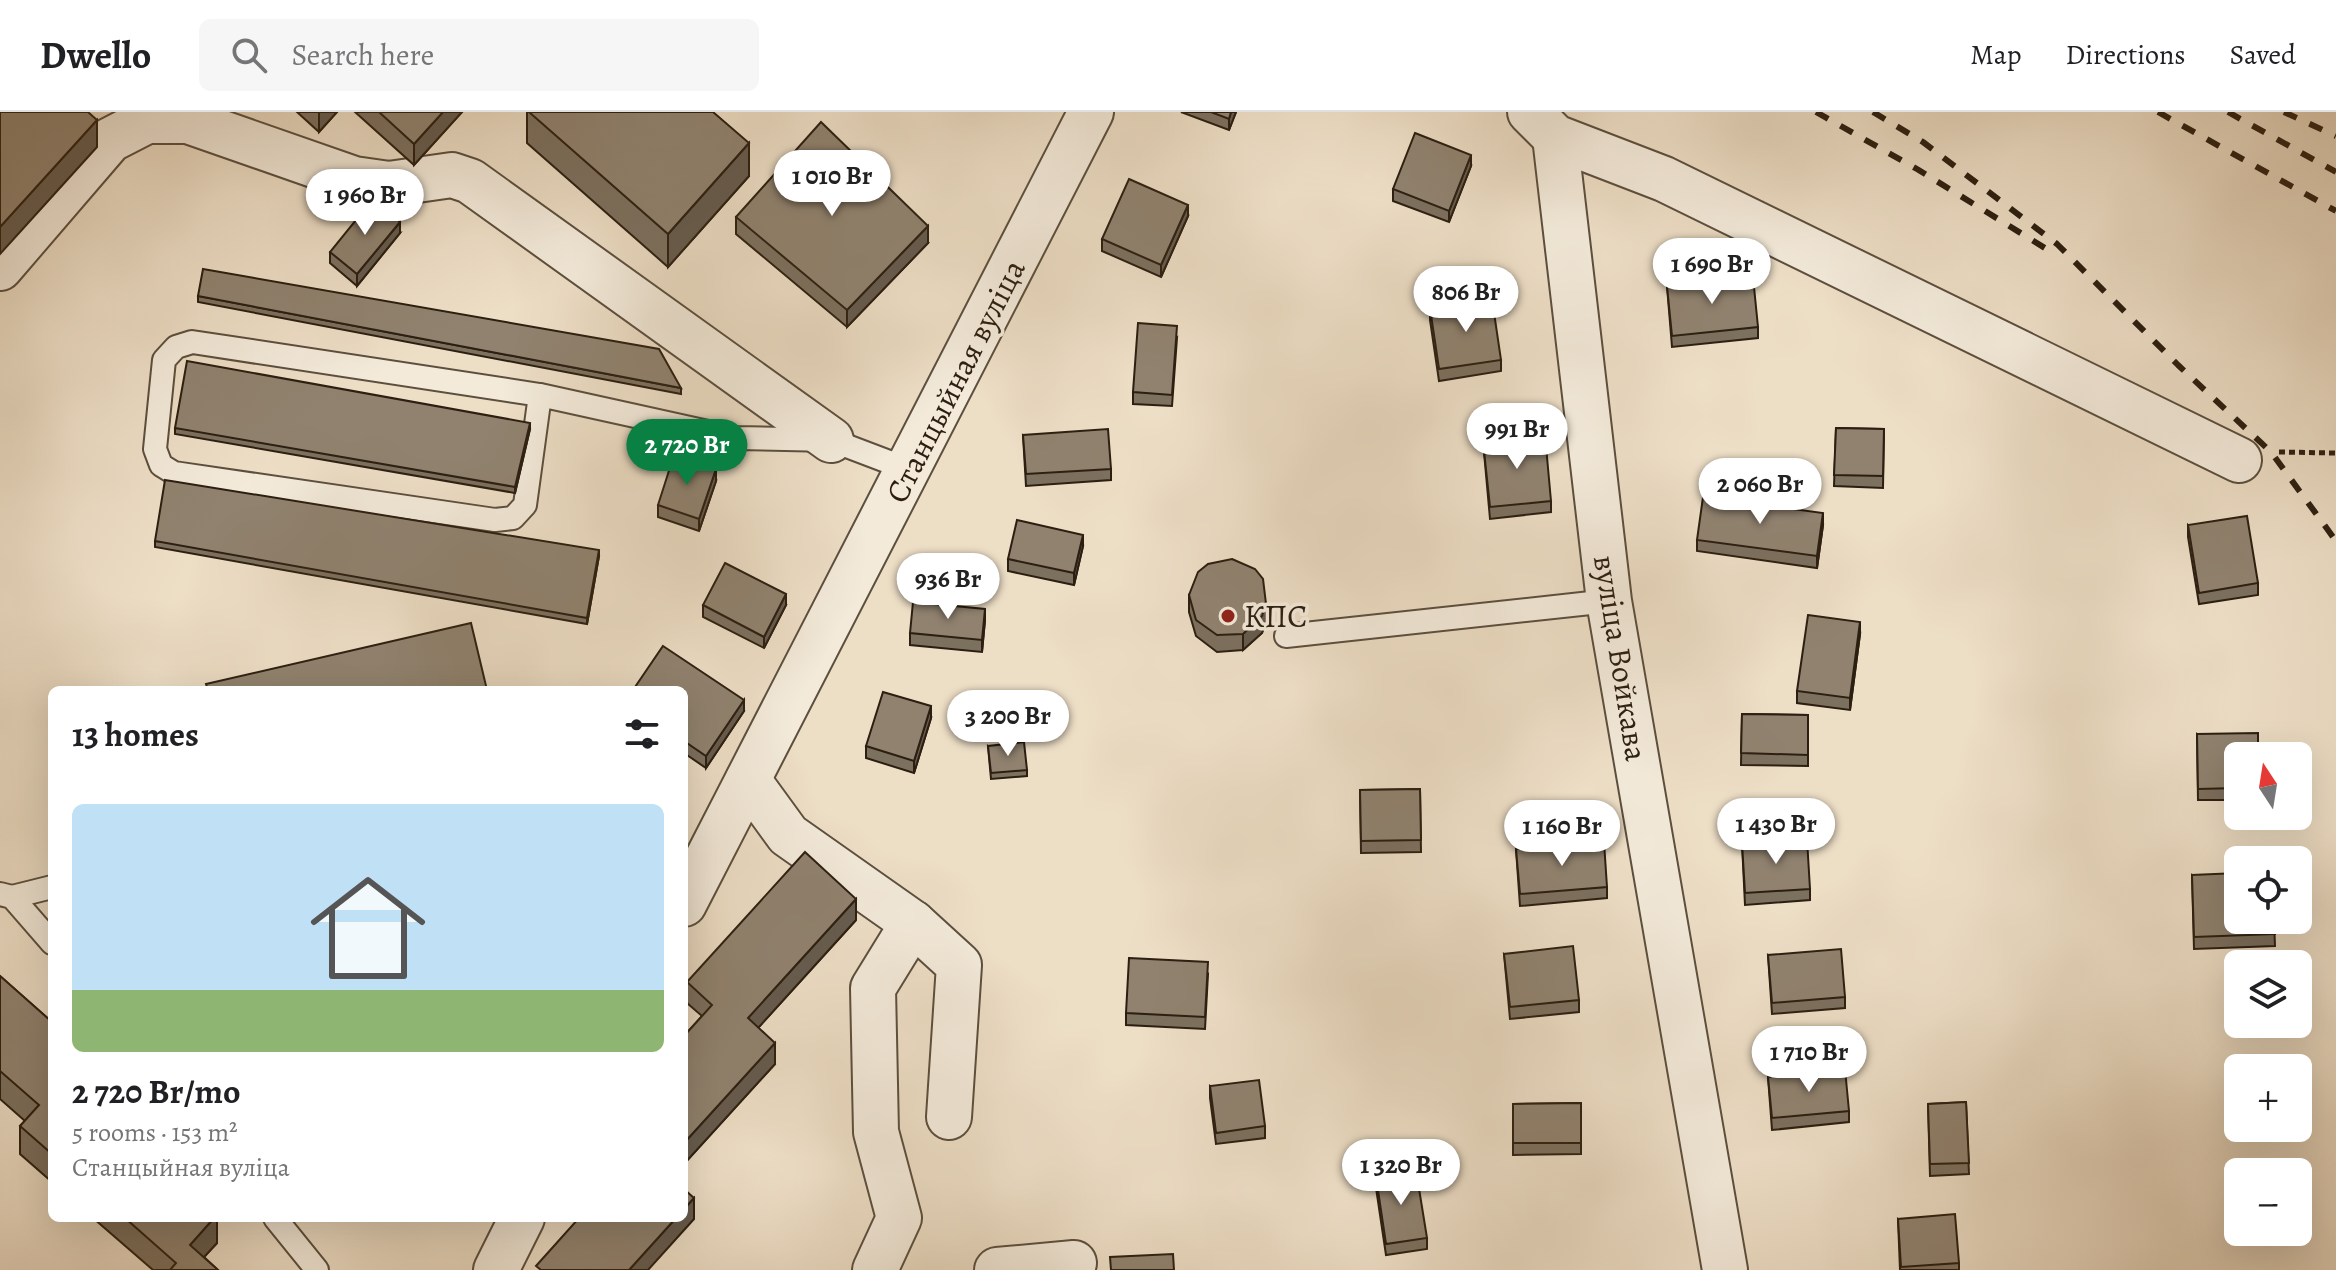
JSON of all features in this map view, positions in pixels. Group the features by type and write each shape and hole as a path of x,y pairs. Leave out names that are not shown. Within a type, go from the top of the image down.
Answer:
{"street":[{"name":"Станцыйная вуліца","path":"688,896 910,470 1091,112"},
{"path":"0,268 110,140 147,121 188,121 354,179 389,184 452,175 470,181 831,440"},
{"path":"1542,124 1664,179 2239,460"},
{"name":"вуліца Войкава","path":"1542,124 1609,601 1725,1270"},
{"path":"748,780 788,835 913,923 959,965 949,1117"},
{"path":"875,1270 899,1218 876,1132 873,988 913,923"},
{"path":"496,1270 520,1222"},
{"path":"997,1270 1074,1263"}],"lane":[{"path":"540,395 525,505 513,518 495,520 174,473 161,465 155,449 164,360 176,347 192,342 540,395 735,438 831,440 910,470"},
{"path":"1286,636 1609,601"},
{"path":"6,896 48,888"},
{"path":"6,896 48,939"},
{"path":"278,1222 317,1270"}],"path":[{"path":"2239,460 2271,452 2336,453"}],"building":[{"path":"0,112 88,112 97,120 0,227"},
{"path":"379,112 443,112 414,144"},
{"path":"529,112 713,112 749,143 668,234"},
{"path":"1211,112 1231,112 1229,119"},
{"path":"821,122 928,226 847,310 736,217"},
{"path":"1415,133 1471,155 1449,211 1393,189"},
{"path":"1129,179 1188,205 1161,265 1102,239"},
{"path":"373,199 400,222 357,274 330,252"},
{"path":"203,269 659,349 681,388 198,296"},
{"path":"1753,277 1758,327 1672,336 1667,286"},
{"path":"1492,299 1501,360 1439,369 1430,308"},
{"path":"1138,323 1177,326 1172,395 1133,392"},
{"path":"187,361 530,423 515,487 175,428"},
{"path":"1836,428 1884,429 1883,476 1834,475"},
{"path":"1108,429 1111,469 1026,474 1023,435"},
{"path":"1545,435 1551,501 1490,507 1483,441"},
{"path":"674,455 716,469 699,519 658,505"},
{"path":"165,480 599,550 587,618 155,541"},
{"path":"1703,497 1823,513 1817,556 1697,540"},
{"path":"2247,516 2258,583 2199,593 2188,525"},
{"path":"1017,520 1083,535 1074,573 1008,559"},
{"name":"КПС","path":"1232,559 1255,569 1263,579 1266,604 1262,616 1243,634 1217,635 1196,620 1189,595 1198,572 1208,564"},
{"path":"725,563 786,594 764,637 703,605"},
{"path":"913,602 985,609 982,640 910,633"},
{"path":"1808,615 1860,622 1850,698 1797,691"},
{"path":"471,623 486,686 207,686"},
{"path":"663,646 744,700 706,756 688,744 688,686 636,686"},
{"path":"883,692 931,706 914,761 866,746"},
{"path":"1742,714 1808,715 1808,755 1741,753"},
{"path":"2258,733 2258,742 2224,742 2224,788 2198,789 2197,734"},
{"path":"1024,742 1027,770 991,773 988,746"},
{"path":"1420,789 1421,840 1361,841 1360,790"},
{"path":"1807,839 1810,889 1745,893 1742,843"},
{"path":"1604,842 1607,887 1520,894 1516,849"},
{"path":"805,852 856,899 748,1018 775,1043 688,1139 688,1032 712,1005 688,981"},
{"path":"2224,874 2224,934 2275,934 2194,937 2192,875"},
{"path":"1573,946 1579,1000 1510,1007 1504,954"},
{"path":"1841,949 1845,997 1772,1003 1768,955"},
{"path":"1129,958 1208,962 1205,1017 1126,1013"},
{"path":"0,976 48,1018 48,1150 20,1126 39,1105 0,1071"},
{"path":"1845,1069 1849,1111 1772,1118 1768,1077"},
{"path":"1259,1080 1265,1126 1216,1133 1210,1086"},
{"path":"1966,1102 1969,1163 1930,1164 1928,1104"},
{"path":"1581,1103 1581,1143 1513,1143 1513,1104"},
{"path":"1416,1170 1427,1238 1386,1244 1376,1177"},
{"path":"1955,1214 1959,1263 1901,1267 1898,1219"},
{"path":"130,1222 210,1222 190,1245 218,1270 170,1270 176,1263"},
{"path":"575,1222 672,1222 629,1270 541,1270 536,1266"},
{"path":"1173,1254 1174,1270 1111,1270 1110,1257"}],"railway":[{"path":"1816,112 1917,169 2053,253"},
{"path":"1873,112 1923,142 2057,244 2178,365 2271,452 2336,541"},
{"path":"2158,112 2336,211"},
{"path":"2228,112 2336,172"},
{"path":"2284,112 2336,136"}],"place":[{"name":"КПС","path":"1228,616"}]}
